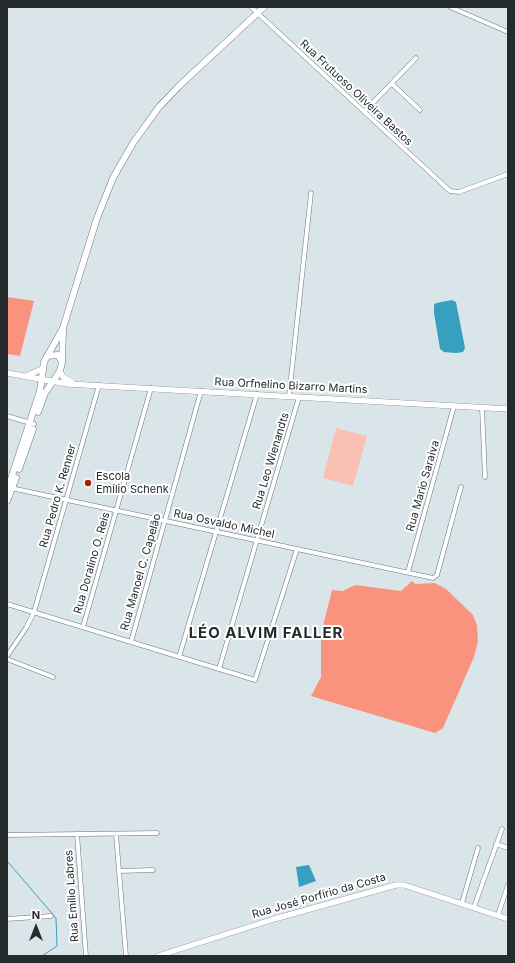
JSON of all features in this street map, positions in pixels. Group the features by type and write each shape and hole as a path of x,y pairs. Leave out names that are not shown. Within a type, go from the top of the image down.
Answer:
{"main road":[{"path":"32,423 42,379 42,368 63,328 105,196 113,178 133,143 155,112 178,86 264,7"},
{"path":"7,501 9,489 32,423 45,393 60,371 62,362 63,328"},
{"path":"47,356 58,355 62,362"}],"street":[{"name":"Rua Frutuoso Oliveira Bastos","path":"251,7 450,191 459,192 508,174"},
{"path":"450,7 508,32"},
{"path":"364,112 416,58"},
{"path":"392,84 420,110"},
{"path":"289,396 311,193"},
{"path":"26,376 42,368"},
{"path":"60,371 63,377 74,384"},
{"name":"Rua Orfnelino Bizarro Martins","path":"7,374 74,384 508,409"},
{"name":"Rua Pedro K. Renner","path":"7,656 26,628 34,612 99,385"},
{"name":"Rua Doralino O. Reis","path":"83,627 151,388"},
{"name":"Rua Manoel C. Capelão","path":"131,642 201,391"},
{"path":"179,657 257,394"},
{"name":"Rua Leo Wienandts","path":"219,669 299,397"},
{"name":"Rua Mario Saraiva","path":"408,572 454,406"},
{"path":"482,408 485,477"},
{"path":"7,416 32,423"},
{"name":"Rua Osvaldo Michel","path":"9,489 436,577 461,487"},
{"path":"7,604 255,680 297,548"},
{"path":"7,660 53,677"},
{"path":"474,907 502,829"},
{"path":"7,835 157,833"},
{"name":"Rua Emílio Labres","path":"77,834 86,956"},
{"path":"116,834 126,956"},
{"path":"496,844 508,848"},
{"path":"462,903 478,848"},
{"path":"119,871 153,870"},
{"name":"Rua José Porfírio da Costa","path":"158,956 274,919 396,885 404,885 508,919"},
{"path":"498,916 508,885"},
{"path":"7,919 50,916"}],"shaded area":[{"path":"7,297 34,301 20,356 7,354"},
{"path":"336,428 367,436 353,486 323,478"},
{"path":"412,581 415,584 435,583 446,589 473,615 477,625 478,641 474,657 443,728 435,733 311,696 321,677 321,634 332,590 343,591 355,585 401,591"}],"water":[{"path":"452,300 456,302 465,348 463,352 456,353 444,352 440,349 434,313 434,305 436,303"},
{"path":"309,865 316,881 299,887 296,867"}],"waterway":[{"path":"7,861 56,918 57,946 42,956"}],"place":[{"name":"Escola Emílio Schenk","path":"88,483"}],"district":[{"name":"LÉO ALVIM FALLER","path":"266,633"}]}
